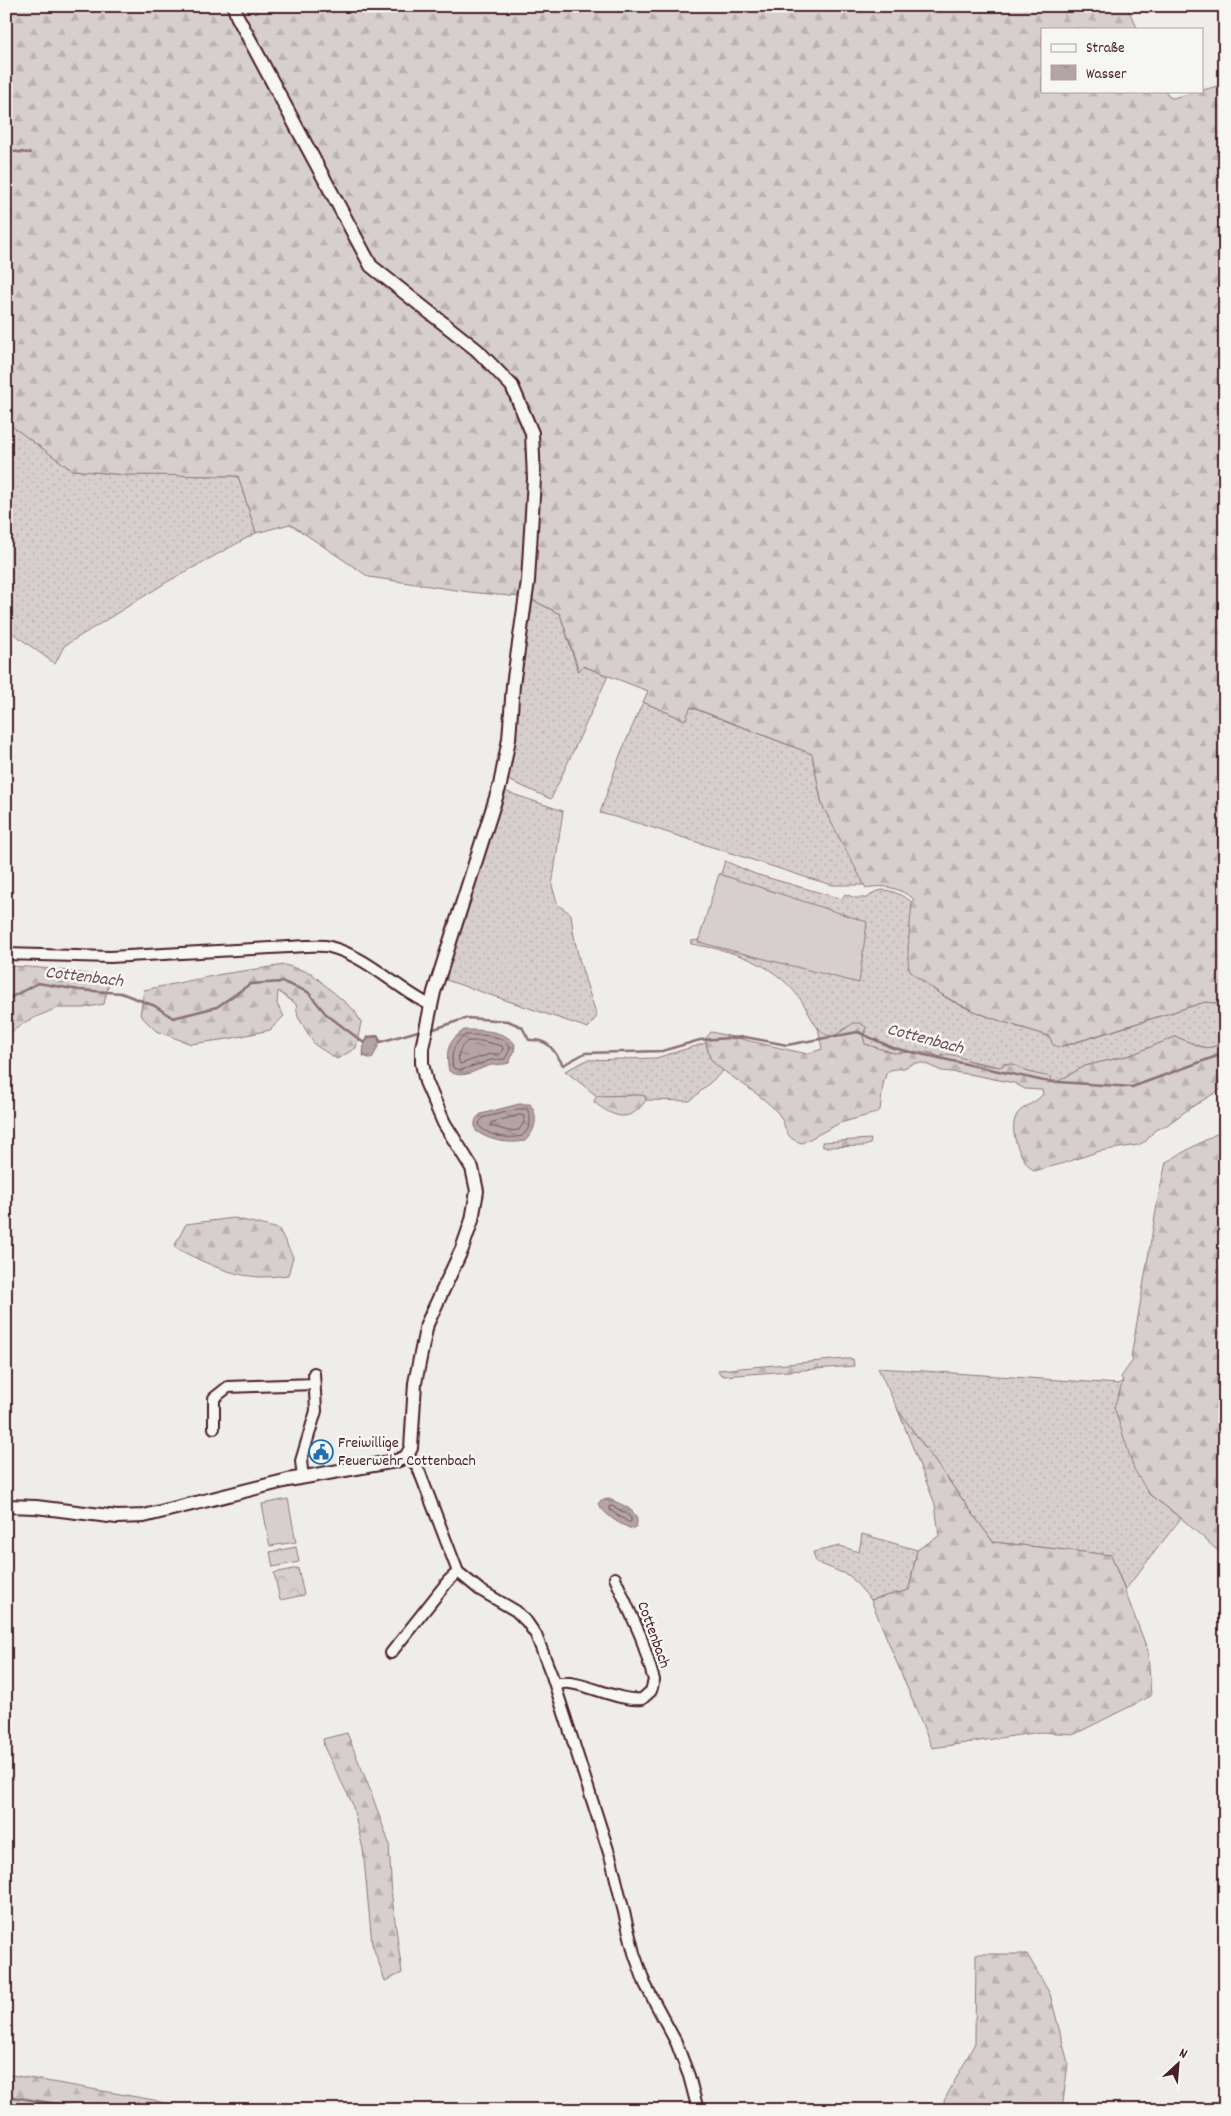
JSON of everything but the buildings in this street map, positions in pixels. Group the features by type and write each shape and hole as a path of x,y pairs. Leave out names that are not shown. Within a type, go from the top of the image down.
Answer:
{"street":[{"path":"6,1506 117,1517 144,1516 303,1477 396,1461 408,1455 411,1448 415,1383 427,1324 462,1249 472,1220 477,1191 472,1168 444,1123 423,1073 422,1048 430,1005 500,785 509,739 513,686 528,580 534,479 532,433 512,386 476,350 370,266 237,16 234,6"},
{"path":"6,954 110,957 307,946 328,947 350,954 430,1005"},
{"path":"303,1477 301,1461 316,1411 314,1373"},
{"path":"214,1428 214,1398 228,1387 315,1384"},
{"path":"408,1455 418,1468 458,1572 480,1590 510,1607 527,1622 536,1635 555,1684 612,1859 634,1953 645,1984 676,2042 689,2076 698,2110"},
{"path":"391,1653 448,1581 458,1572"},
{"name":"Cottenbach","path":"555,1684 570,1683 631,1700 642,1699 651,1690 654,1680 641,1637 616,1578"}],"green space":[{"path":"6,6 1126,6 1137,28 1041,28 1041,92 1166,92 1169,97 1173,98 1195,92 1204,92 1204,90 1225,84 1225,1006 1205,1002 1060,1047 1053,1045 1049,1036 967,1008 937,991 915,976 910,970 908,946 912,902 914,899 892,888 879,886 866,888 822,805 812,754 691,707 685,720 643,702 648,691 583,666 579,671 560,614 531,599 369,577 290,524 256,533 238,476 125,475 72,470 6,422"},
{"path":"6,422 72,470 125,475 238,476 256,533 167,582 64,646 55,664 6,628"},
{"path":"532,600 560,614 578,671 583,666 608,676 551,799 506,779 513,751"},
{"path":"643,702 685,720 690,707 812,754 822,805 865,885 833,885 641,824 600,813 620,755"},
{"path":"504,791 563,811 552,886 558,905 571,914 578,953 597,1016 588,1028 443,979"},
{"path":"725,861 755,874 842,899 845,894 855,898 868,898 873,893 884,890 902,896 912,902 909,967 915,975 959,1005 1041,1034 1065,1046 1205,1002 1225,1006 1225,1039 1219,1044 1207,1048 1175,1037 1131,1055 1085,1066 1055,1083 1005,1063 1000,1067 943,1055 940,1057 930,1053 904,1051 897,1054 865,1044 863,1036 866,1031 847,1027 836,1035 826,1036 816,1026 798,996 776,974 736,954 691,944 691,941 699,940"},
{"path":"719,874 867,922 859,983 698,942"},
{"path":"285,965 311,973 354,1010 361,1022 356,1048 337,1059 315,1045 298,1017 296,1004 278,991 277,1004 284,1016 270,1030 228,1039 191,1044 156,1031 140,1015 144,990 222,974"},
{"path":"6,966 58,970 110,979 104,1004 83,1008 57,1008 27,1021 6,1036"},
{"path":"854,1023 860,1023 866,1027 863,1036 865,1044 893,1053 925,1052 940,1057 944,1055 958,1056 984,1065 1000,1067 1010,1064 1029,1072 1051,1077 1051,1082 1055,1083 1085,1066 1131,1055 1175,1037 1207,1048 1219,1044 1225,1039 1225,1087 1190,1108 1167,1125 1155,1130 1146,1141 1138,1145 1100,1151 1034,1171 1024,1160 1020,1152 1014,1136 1014,1127 1018,1113 1040,1097 1043,1094 1042,1090 1025,1089 1014,1083 942,1071 923,1063 914,1063 904,1068 890,1070 886,1074 880,1110 876,1113 840,1123 802,1143 791,1138 777,1112 770,1105 716,1065 710,1058 705,1039 711,1032 807,1054 822,1049 818,1027 827,1035 832,1036"},
{"path":"706,1043 710,1058 723,1071 690,1101 646,1100 645,1096 639,1095 597,1096 565,1071 587,1060 656,1058"},
{"path":"597,1096 645,1096 646,1100 634,1113 628,1115 615,1115 594,1102"},
{"path":"1225,1129 1225,1557 1181,1518 1149,1494 1134,1469 1114,1407 1123,1381 1121,1377 1133,1360 1131,1357 1166,1162"},
{"path":"871,1139 870,1144 865,1146 823,1147 822,1142"},
{"path":"234,1218 279,1229 293,1257 288,1275 261,1277 238,1274 205,1262 174,1247 186,1224"},
{"path":"853,1359 854,1366 724,1376 718,1370"},
{"path":"878,1368 1118,1384 1123,1381 1149,1494 1181,1518 1125,1590 1111,1555 993,1542 898,1410"},
{"path":"898,1410 993,1542 1111,1555 1148,1651 1151,1696 1075,1734 1040,1732 932,1748 871,1600 909,1590 917,1550 939,1536 935,1504"},
{"path":"288,1499 296,1542 270,1546 262,1504"},
{"path":"862,1534 917,1550 909,1590 871,1600 850,1576 816,1562 813,1552 840,1546 859,1552"},
{"path":"296,1547 299,1562 273,1567 270,1552"},
{"path":"298,1568 304,1595 280,1600 274,1573"},
{"path":"347,1733 389,1843 392,1898 402,1973 385,1981 372,1944 363,1849 352,1803 324,1747 323,1739"},
{"path":"976,1954 1027,1954 1050,1994 1068,2063 1062,2110 945,2110 944,2101 975,2043"},
{"path":"6,2074 154,2100 185,2110 6,2110"}],"water":[{"path":"464,1030 499,1033 510,1039 515,1044 509,1063 492,1065 460,1075 449,1071 447,1058 449,1047 454,1038"},
{"path":"378,1036 380,1042 372,1059 363,1056 364,1043 368,1037"},
{"path":"519,1104 530,1104 535,1114 534,1128 525,1141 499,1141 476,1131 475,1121 481,1114"},
{"path":"609,1499 633,1512 637,1521 636,1527 632,1529 613,1519 598,1504 601,1500"}],"waterway":[{"path":"6,151 30,153"},
{"name":"Cottenbach","path":"6,1000 38,983 79,990 121,993 155,1006 173,1018 217,1007 250,984 283,982 308,992 326,1014 364,1043 368,1037 378,1036 380,1042 418,1031"},
{"name":"Cottenbach","path":"431,1030 467,1018 508,1021 522,1027 529,1040 541,1041 550,1046 563,1065 585,1053 662,1051 700,1040 745,1037 787,1045 858,1032 893,1048 1044,1081 1132,1087 1225,1053"},
{"path":"6,2096 96,2110"}],"place":[{"name":"Freiwillige Feuerwehr Cottenbach","path":"321,1452"}]}
